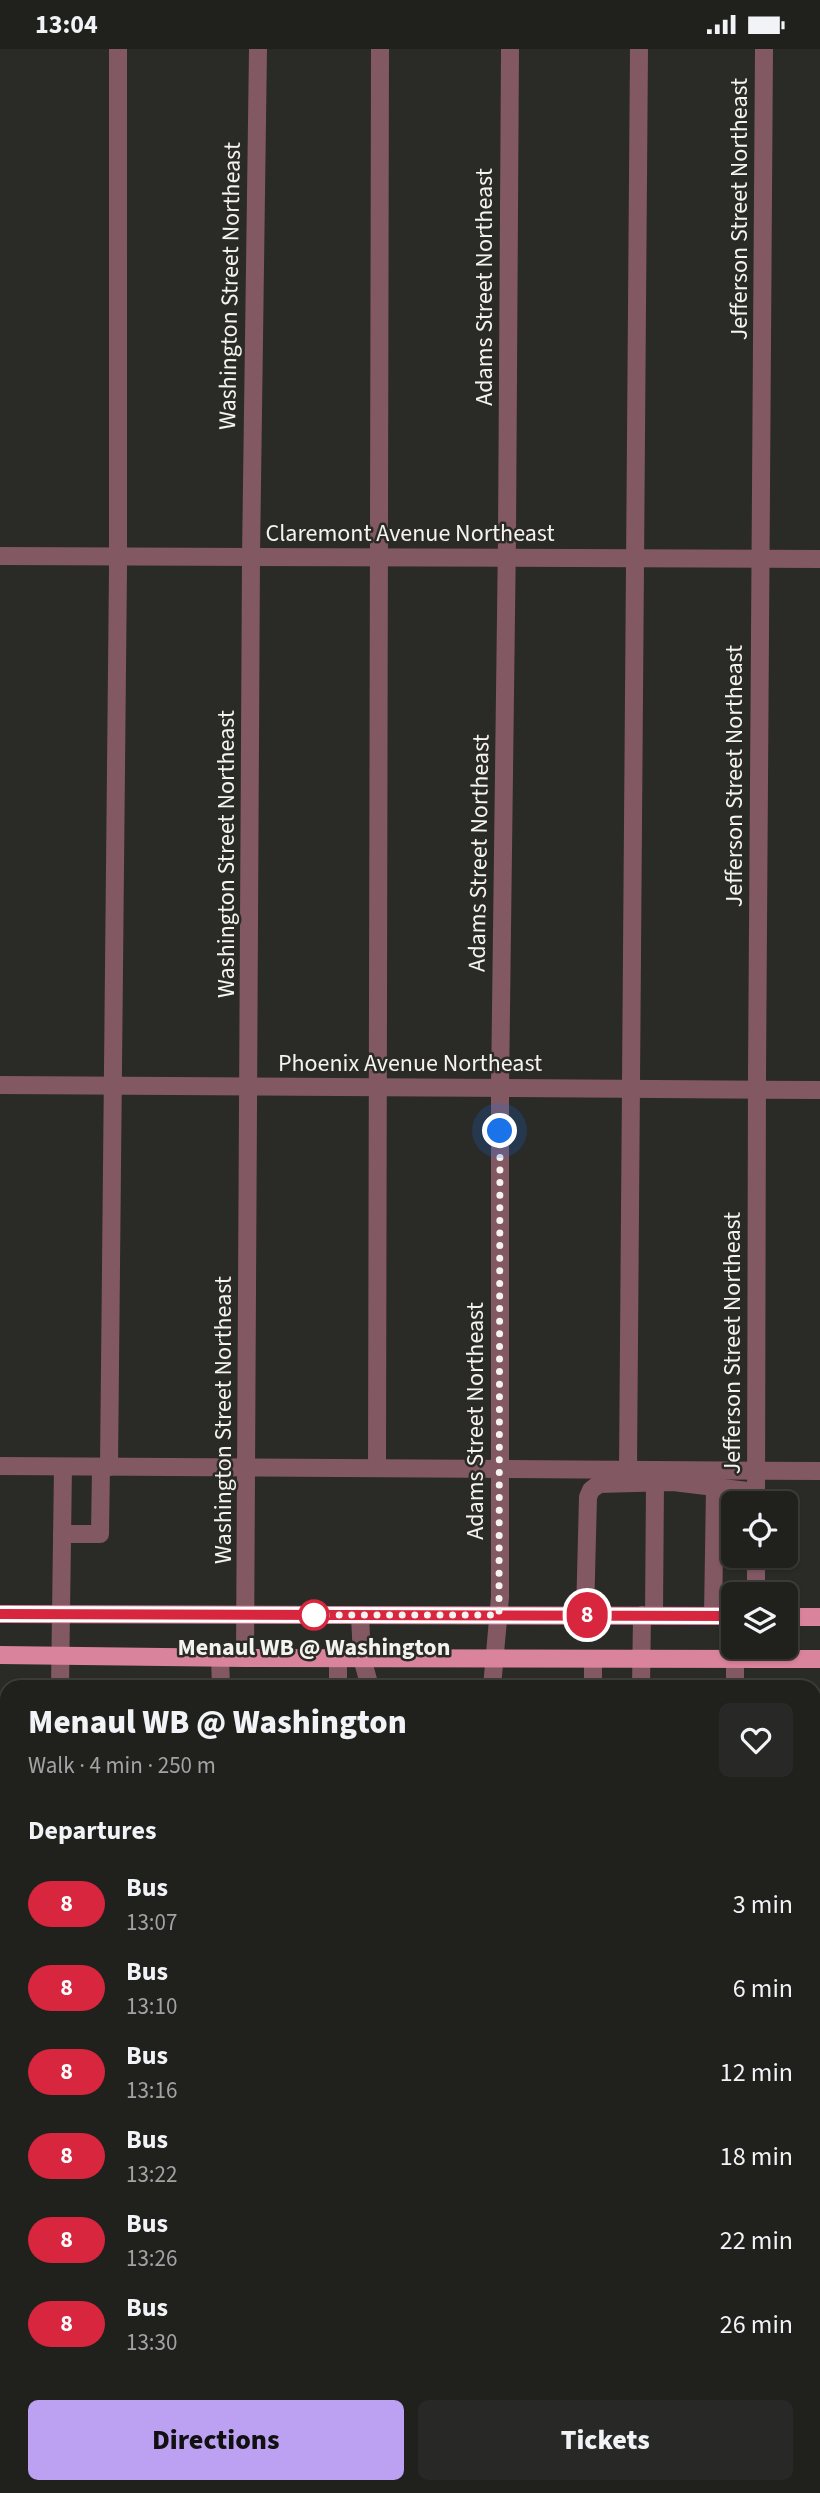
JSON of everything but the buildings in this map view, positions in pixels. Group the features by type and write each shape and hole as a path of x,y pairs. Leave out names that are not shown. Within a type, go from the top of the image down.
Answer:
{"main road":[{"path":"0,1614 721,1616"},
{"path":"798,1617 820,1617"},
{"path":"0,1655 721,1659"},
{"path":"798,1657 820,1659"}],"street":[{"path":"62,1534 100,1534 105,1467 115,1086 118,49"},
{"name":"Washington Street Northeast","path":"245,1658 251,557 258,49"},
{"path":"377,1468 380,49"},
{"name":"Adams Street Northeast","path":"492,1680 499,1615 500,1088 510,49"},
{"path":"628,1470 639,49"},
{"name":"Jefferson Street Northeast","path":"756,1491 764,49"},
{"name":"Claremont Avenue Northeast","path":"0,555 820,559"},
{"name":"Phoenix Avenue Northeast","path":"0,1085 820,1090"},
{"path":"0,1466 820,1471"},
{"path":"60,1680 63,1467"},
{"path":"585,1615 588,1497 591,1490 599,1484 673,1482 730,1491"},
{"path":"641,1680 641,1659 648,1615 655,1483"},
{"path":"713,1616 715,1487"},
{"path":"360,1615 362,1658 368,1680"},
{"path":"220,1658 221,1680"},
{"path":"338,1658 338,1680"},
{"path":"593,1658 593,1680"},
{"path":"735,1659 735,1680"}],"bus line":[{"name":"8","path":"0,1614 721,1616"}],"place":[{"name":"Menaul WB @ Washington","path":"314,1615"}],"route":[{"path":"314,1615 499,1615 500,1131"}]}
